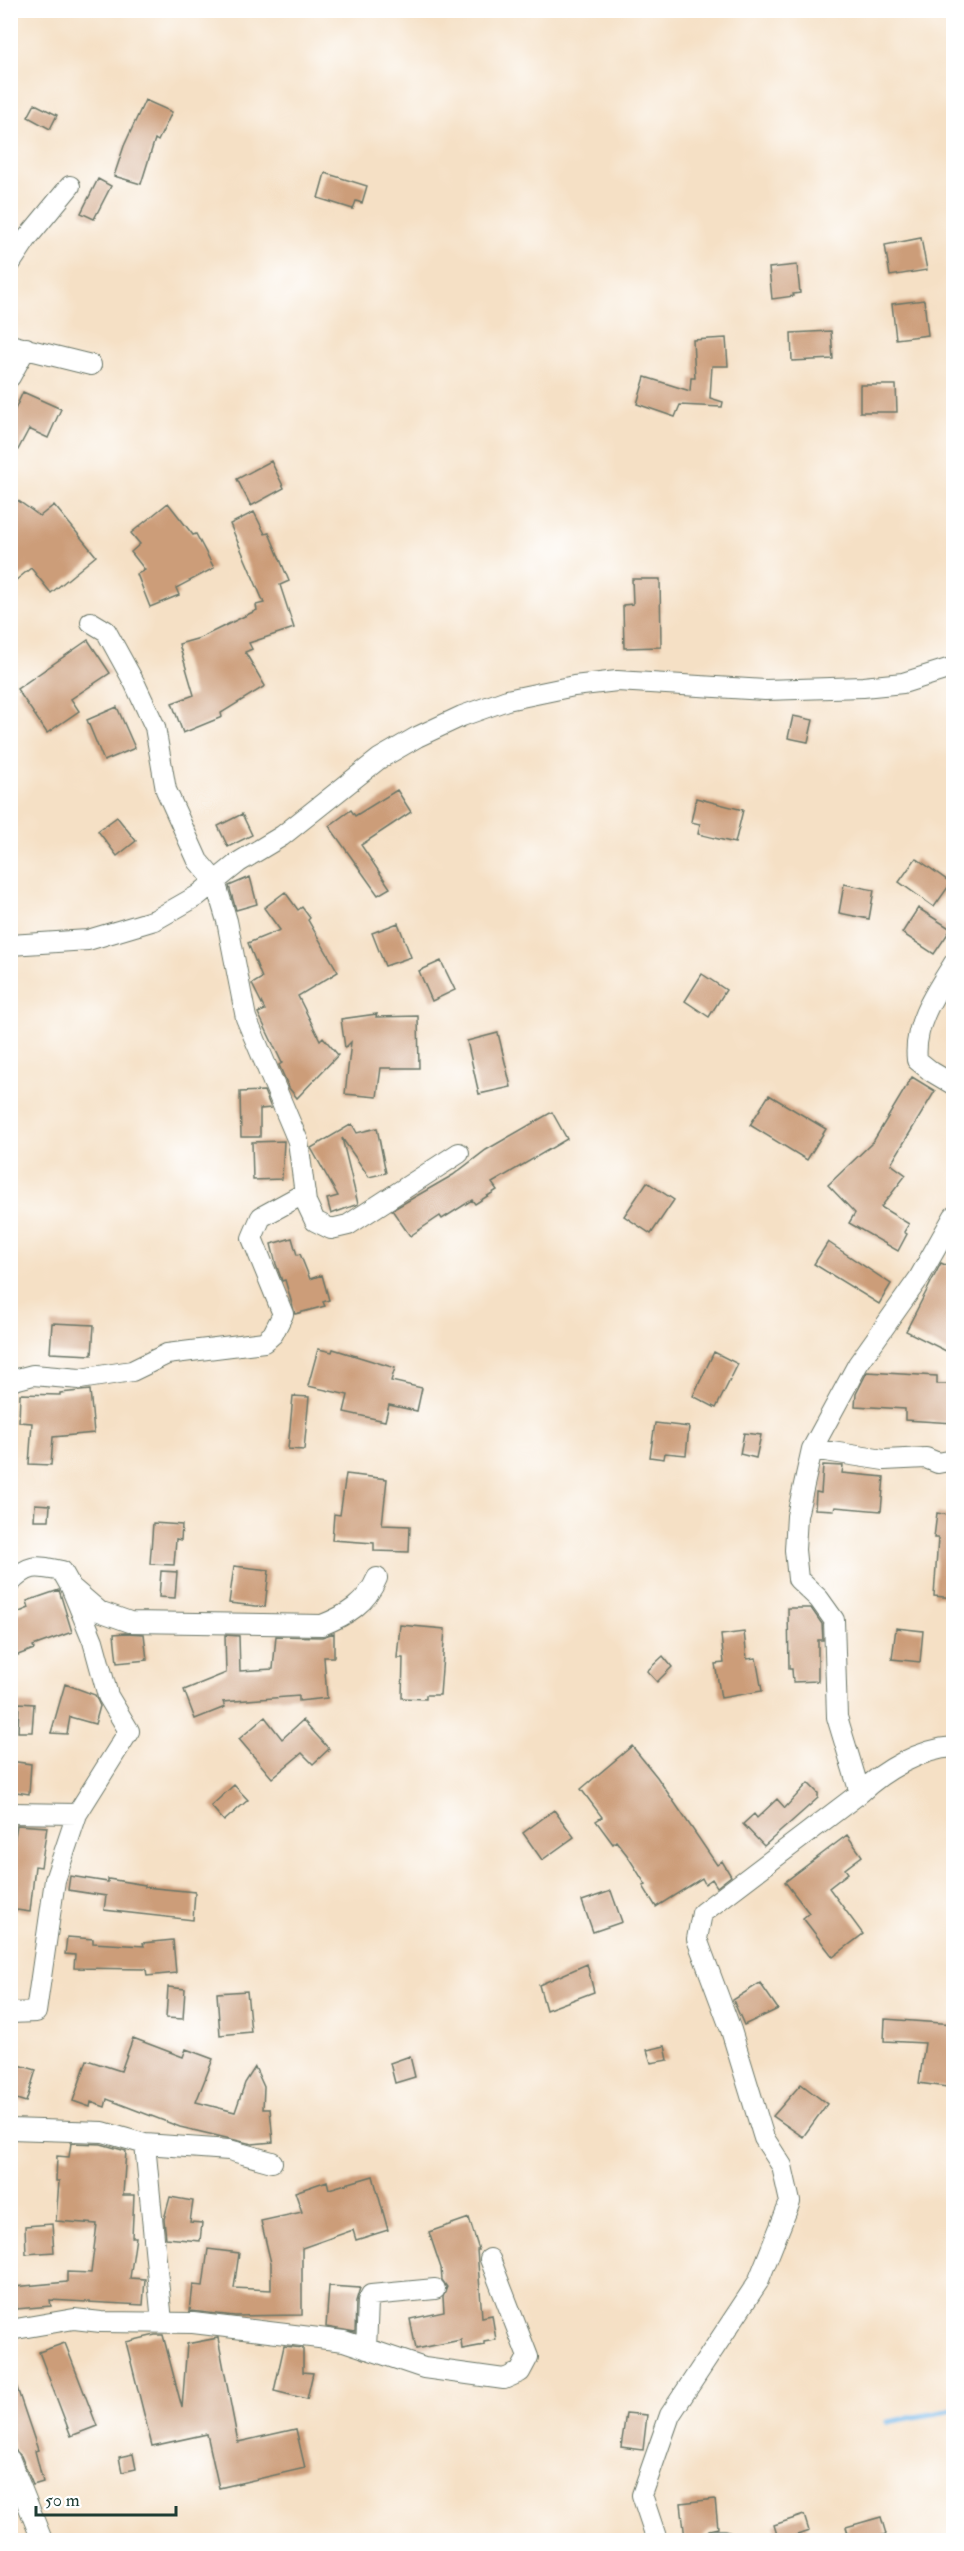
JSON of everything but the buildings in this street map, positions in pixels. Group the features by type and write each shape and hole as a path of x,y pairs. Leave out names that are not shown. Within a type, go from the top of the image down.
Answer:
{"street":[{"path":"10,264 28,237 70,186"},
{"path":"10,377 18,346 91,365"},
{"path":"91,622 106,631 135,684 154,727 166,790 198,861 215,881 227,921 246,1018 298,1142 305,1194 315,1221 332,1229 348,1225 459,1153"},
{"path":"10,945 88,940 155,920 197,896 239,862 282,836 379,759 453,720 507,700 574,686 617,681 765,690 863,687 903,683 954,668"},
{"path":"954,963 929,1003 915,1043 917,1060 932,1072 954,1084"},
{"path":"10,1381 33,1375 80,1379 122,1373 132,1371 167,1354 264,1342 273,1334 283,1314 252,1238 261,1217 305,1194"},
{"path":"860,1794 837,1717 834,1620 819,1599 798,1579 795,1550 797,1516 812,1449 858,1364 920,1278 954,1216"},
{"path":"812,1449 884,1460 926,1458 938,1462 954,1460"},
{"path":"10,1583 22,1570 36,1566 62,1571 93,1641 108,1696 129,1731 76,1814 55,1880 36,2012 10,2013"},
{"path":"71,1587 99,1611 130,1622 322,1625 341,1618 369,1596 377,1578"},
{"path":"657,2541 642,2495 670,2415 758,2282 789,2202 782,2166 764,2138 731,2030 697,1939 702,1912 860,1794 876,1778 933,1748 954,1747"},
{"path":"10,1813 76,1814"},
{"path":"10,2129 103,2132 145,2144 229,2150 272,2162"},
{"path":"145,2144 162,2322"},
{"path":"10,2330 74,2319 101,2322 193,2323 344,2341 424,2368 504,2379 519,2372 528,2357 490,2259"},
{"path":"366,2349 368,2301 371,2295 435,2289"},
{"path":"10,2460 42,2541"},
{"path":"716,2541 724,2541"}],"waterway":[{"path":"887,2422 954,2410"}]}
